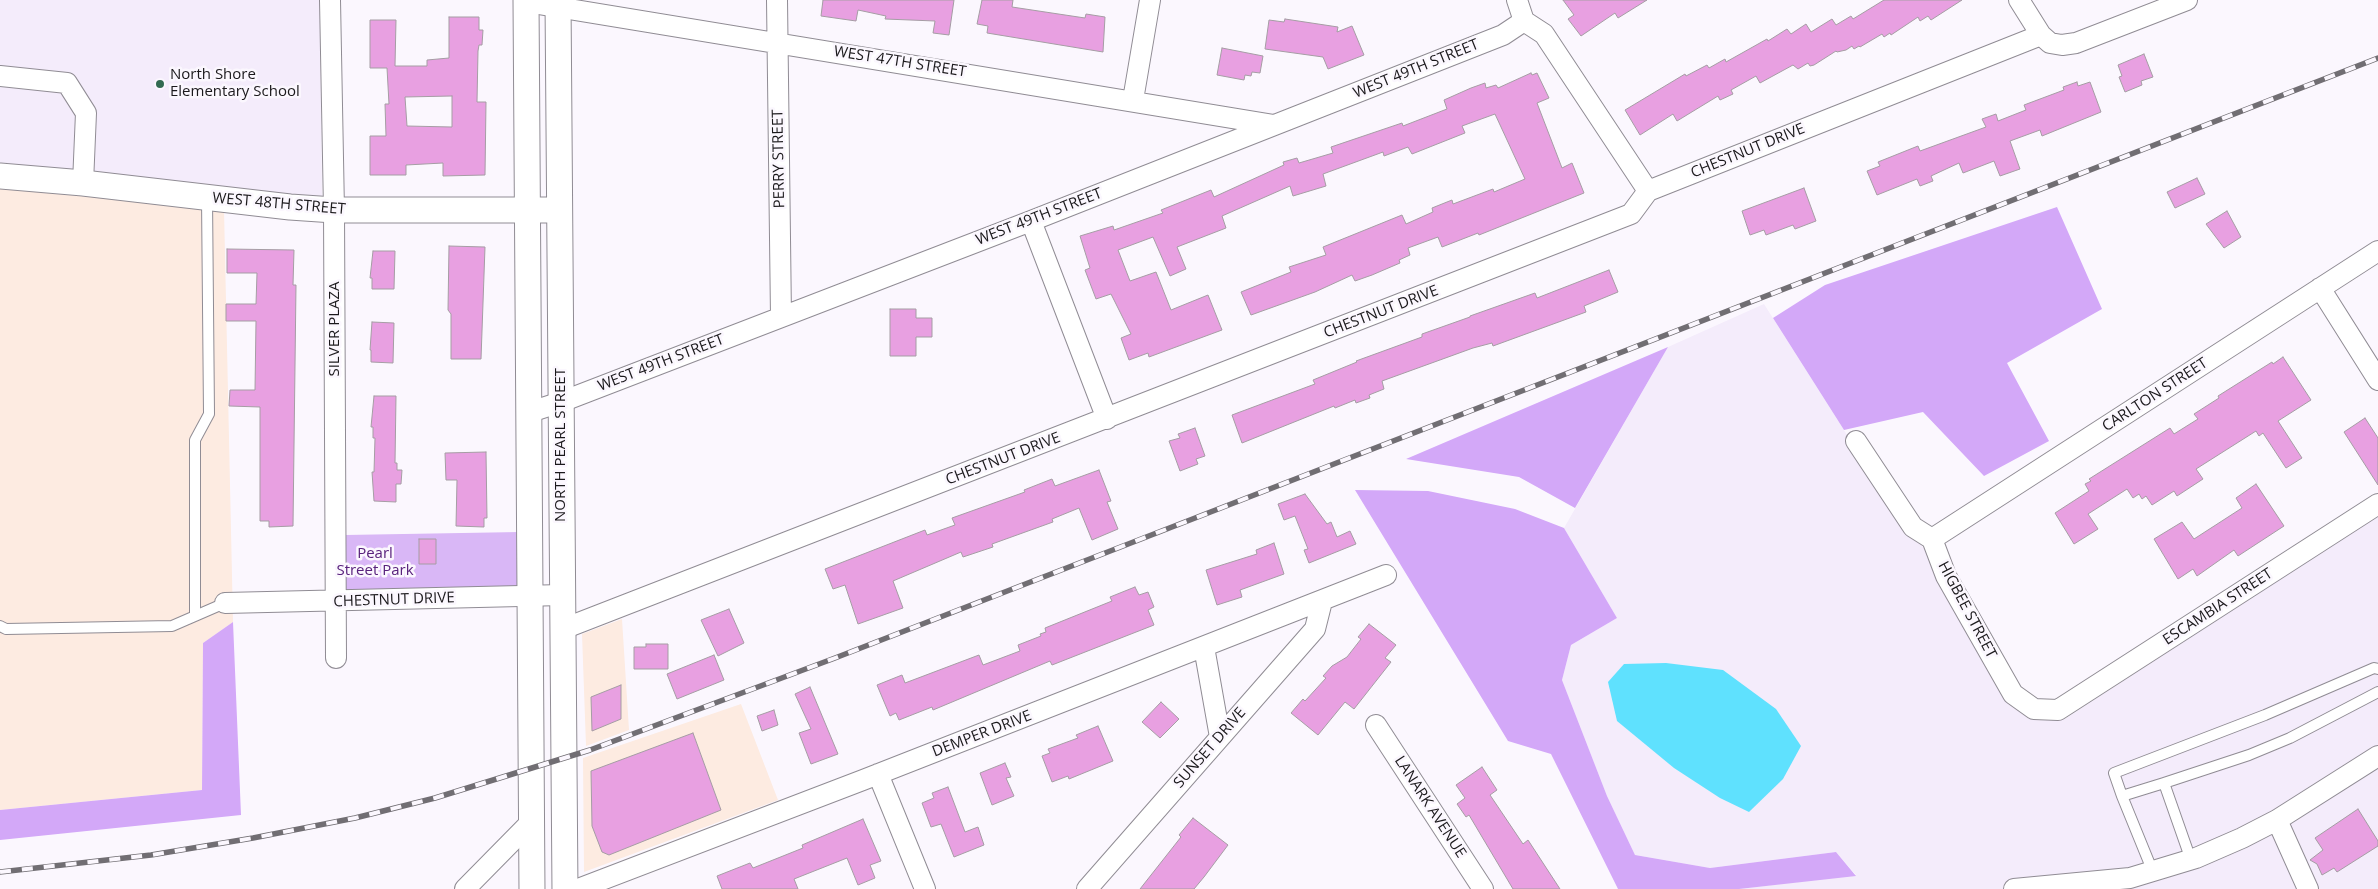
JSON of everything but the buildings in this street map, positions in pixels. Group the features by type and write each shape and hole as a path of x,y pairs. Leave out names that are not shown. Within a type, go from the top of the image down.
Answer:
{"street":[{"name":"SILVER PLAZA","path":"330,0 334,210 336,658"},
{"name":"PERRY STREET","path":"777,0 781,317"},
{"path":"1133,100 1150,0"},
{"path":"1518,0 1524,21 1544,34 1648,191"},
{"path":"2019,0 2041,35 2050,43 2062,45 2076,43 2187,0"},
{"name":"WEST 47TH STREET","path":"526,1 558,3 1274,125"},
{"name":"NORTH PEARL STREET","path":"526,1 532,889"},
{"name":"NORTH PEARL STREET","path":"558,3 565,889"},
{"name":"WEST 49TH STREET","path":"530,412 561,402 1031,221 1503,35 1524,21"},
{"name":"CHESTNUT DRIVE","path":"563,629 1631,214 1648,191 2041,35"},
{"path":"0,76 67,83 86,113 83,183"},
{"name":"WEST 48TH STREET","path":"0,176 334,210 559,210"},
{"path":"1031,221 1107,419"},
{"name":"CARLTON STREET","path":"1932,539 2378,251"},
{"path":"2320,288 2378,380"},
{"path":"1856,441 1913,527 1932,539"},
{"name":"ESCAMBIA STREET","path":"2058,710 2378,504"},
{"name":"HIGBEE STREET","path":"1932,539 1946,576 2013,694 2034,709 2058,710"},
{"name":"DEMPER DRIVE","path":"578,889 1386,575"},
{"name":"CHESTNUT DRIVE","path":"225,603 337,602 563,595"},
{"name":"SUNSET DRIVE","path":"1087,889 1315,629 1322,601"},
{"path":"1204,647 1220,736"},
{"name":"LANARK AVENUE","path":"1376,725 1483,889"},
{"path":"2014,889 2127,884 2242,838 2277,820 2378,756"},
{"path":"878,774 926,889"},
{"path":"2277,820 2308,889"},
{"path":"465,889 532,821"}],"lane":[{"path":"196,616 195,440 209,414 207,198"},
{"path":"0,626 6,630 172,626 225,603"},
{"path":"2153,872 2114,773 2265,715 2374,668 2378,669"},
{"path":"2122,796 2249,754 2290,738 2378,692"},
{"path":"2164,783 2191,860"}],"shaded area":[{"name":"North Shore Elementary School","path":"0,0 320,0 322,200 0,168"},
{"path":"0,188 224,209 233,622 203,643 202,790 0,810"},
{"path":"2057,207 2102,309 2007,363 2049,441 1984,476 1923,412 1844,430 1773,318 1825,285"},
{"path":"1764,304 1906,528 1927,552 2033,713 2065,719 2378,515 2378,889 1739,889 1856,875 1836,852 1710,868 1635,855 1607,796 1562,680 1571,645 1617,618 1564,528 1668,347"},
{"path":"1668,347 1575,508 1519,477 1406,459"},
{"path":"1355,490 1428,491 1515,509 1564,528 1617,618 1571,645 1562,680 1607,796 1635,855 1710,868 1836,852 1856,876 1739,889 1618,889 1551,754 1508,741"},
{"path":"622,619 629,730 586,746 582,634"},
{"path":"233,622 241,815 0,840 0,810 202,790 203,643"},
{"path":"741,704 778,800 584,872 583,758"}],"green space":[{"name":"Pearl Street Park","path":"520,532 520,587 346,593 345,535"}],"water":[{"path":"1666,663 1723,670 1776,709 1801,746 1783,779 1749,812 1720,798 1674,768 1617,721 1608,682 1624,664"}],"railway":[{"path":"0,872 151,855 355,818 435,798 590,750 835,658 2378,58"}],"place":[{"name":"North Shore Elementary School","path":"160,84"}]}
